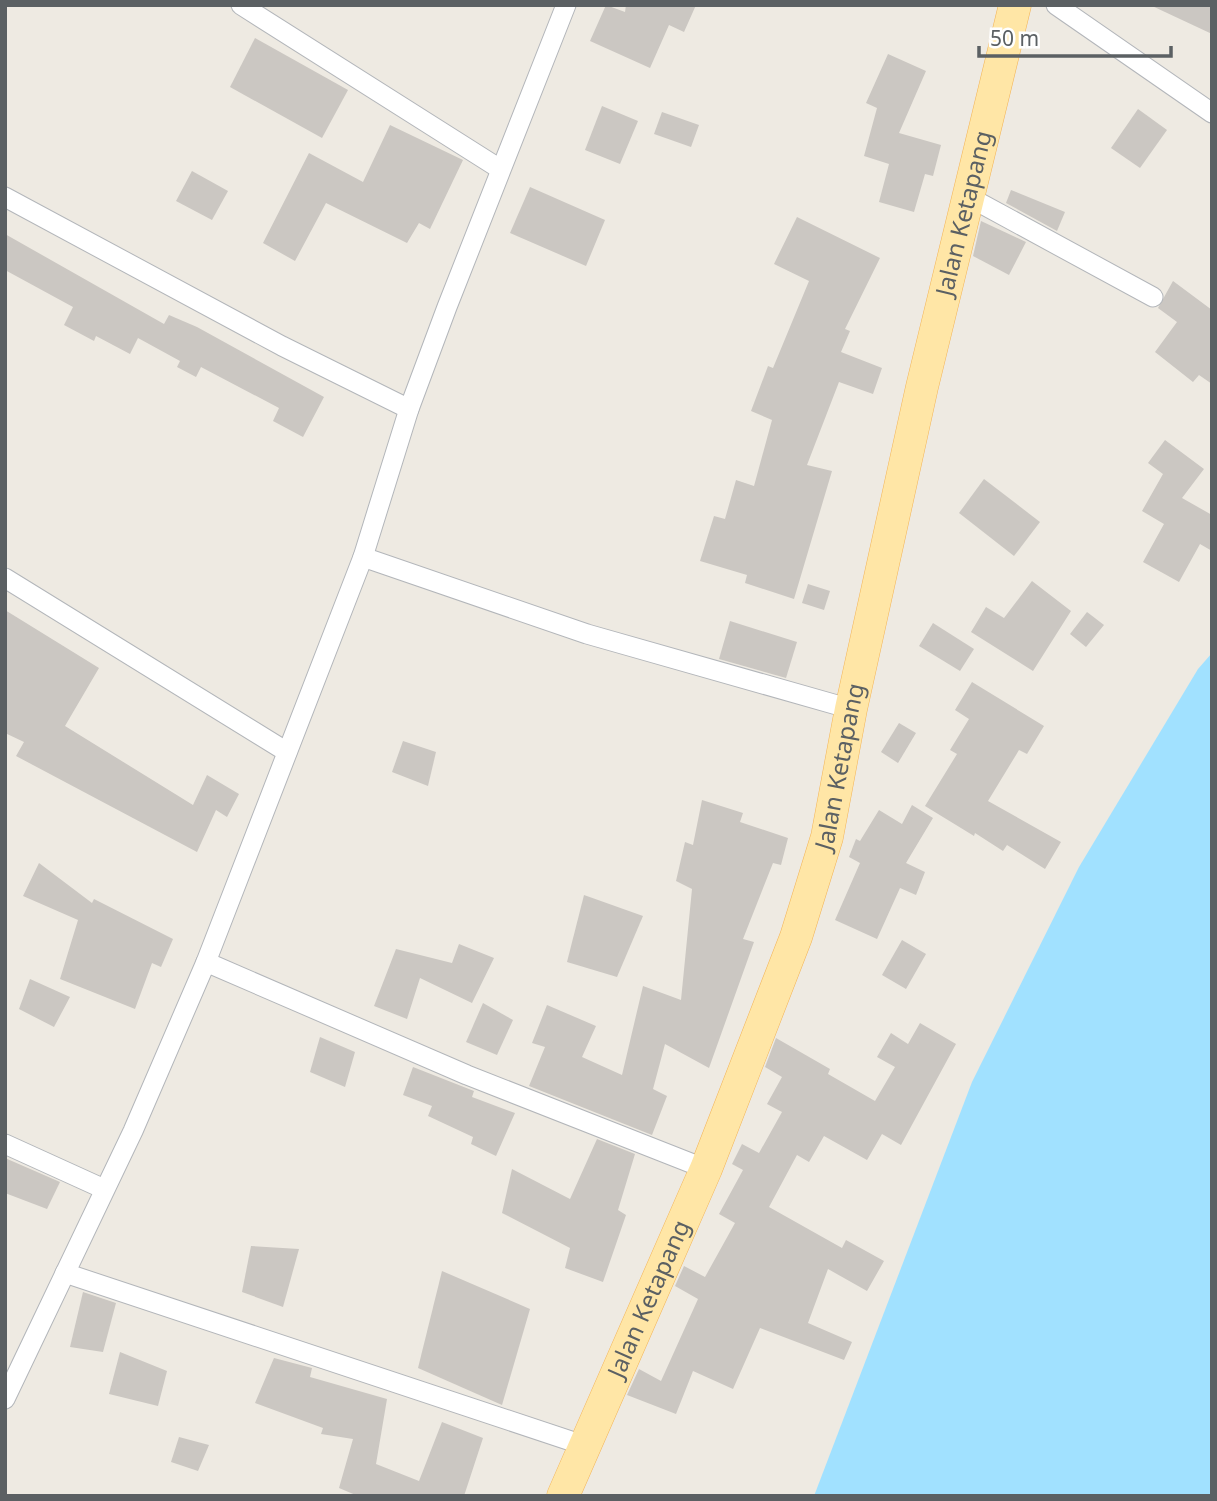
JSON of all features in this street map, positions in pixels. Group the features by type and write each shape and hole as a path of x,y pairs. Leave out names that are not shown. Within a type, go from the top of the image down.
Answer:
{"main road":[{"name":"Jalan Ketapang","path":"563,1496 706,1169 808,900 827,837 851,709 922,387 1015,5"}],"street":[{"path":"241,5 500,169"},
{"path":"5,1399 133,1131 206,962 363,557 409,409 500,169 566,5"},
{"path":"1056,5 1212,113"},
{"path":"5,197 282,346 409,409"},
{"path":"969,197 1153,297"},
{"path":"363,557 587,634 851,709"},
{"path":"5,579 287,752"},
{"path":"206,962 467,1075 706,1169"},
{"path":"5,1144 104,1189"},
{"path":"65,1273 586,1446"}],"water":[{"path":"1212,653 1212,1496 814,1496 972,1082 1079,867 1198,669"}],"building":[{"path":"606,5 625,12 626,5 696,5 684,32 669,25 650,68 590,41"},
{"path":"1150,5 1212,5 1212,34"},
{"path":"255,38 348,90 322,138 230,87"},
{"path":"888,54 926,71 899,133 941,145 933,176 925,174 914,212 879,202 889,164 864,156 877,108 866,103"},
{"path":"602,106 638,121 620,164 585,150"},
{"path":"1138,109 1167,130 1140,168 1111,148"},
{"path":"662,112 699,125 691,147 654,134"},
{"path":"390,125 463,160 430,229 419,223 407,243 326,203 295,261 263,243 309,153 363,182"},
{"path":"192,171 228,191 212,220 176,201"},
{"path":"530,187 605,220 586,266 510,233"},
{"path":"1011,190 1065,212 1057,231 1006,203"},
{"path":"797,217 880,258 845,329 850,331 841,352 882,368 873,394 839,382 807,465 832,471 794,599 745,583 747,575 700,561 714,516 725,519 736,480 754,486 772,420 751,411 768,366 773,368 809,281 774,264"},
{"path":"981,221 1026,242 1009,275 973,256"},
{"path":"5,234 164,324 169,315 197,327 324,397 303,437 273,421 279,408 201,367 196,377 177,367 180,361 138,338 130,354 96,336 94,341 64,325 73,307 5,270"},
{"path":"1173,281 1212,310 1212,384 1199,375 1193,382 1155,352 1177,322 1158,308"},
{"path":"1165,440 1204,469 1182,498 1212,515 1212,551 1200,544 1179,582 1143,562 1164,524 1142,511 1163,474 1148,463"},
{"path":"984,479 1040,522 1014,556 959,513"},
{"path":"1032,581 1071,611 1033,671 971,632 986,607 1004,618"},
{"path":"808,584 830,591 824,610 802,603"},
{"path":"5,610 99,668 65,726 193,805 207,775 239,794 227,817 216,810 197,852 16,756 24,742 5,733"},
{"path":"1087,612 1104,625 1086,647 1070,634"},
{"path":"730,621 797,642 786,678 719,659"},
{"path":"933,623 974,649 960,671 919,646"},
{"path":"972,682 1044,726 1027,754 1019,750 988,801 1061,842 1045,869 1007,845 1003,851 975,833 974,836 925,806 957,754 950,750 969,719 955,710"},
{"path":"899,723 916,733 898,763 881,752"},
{"path":"403,741 436,752 428,786 392,772"},
{"path":"702,800 743,813 740,822 788,838 781,865 773,863 743,939 754,942 709,1068 665,1044 653,1089 667,1096 652,1135 529,1086 545,1047 532,1043 547,1005 596,1026 582,1057 622,1075 643,986 681,1000 692,889 676,881 685,842 693,845"},
{"path":"912,805 933,818 906,863 925,872 916,895 900,888 877,939 835,920 860,863 849,857 856,839 860,841 879,810 902,824"},
{"path":"39,863 92,903 94,899 173,939 161,967 152,963 135,1009 60,979 78,920 23,896"},
{"path":"584,895 643,916 617,977 567,962"},
{"path":"902,940 926,954 906,989 882,975"},
{"path":"459,944 494,958 472,1003 420,978 407,1019 374,1006 396,949 452,963"},
{"path":"30,979 70,997 54,1027 19,1009"},
{"path":"483,1003 513,1020 497,1055 466,1042"},
{"path":"920,1023 956,1044 901,1145 882,1134 867,1160 824,1136 809,1162 797,1155 769,1207 842,1248 846,1240 884,1261 867,1291 828,1269 808,1323 852,1342 844,1360 760,1328 733,1389 693,1371 676,1414 627,1395 639,1369 661,1381 698,1299 675,1286 684,1266 705,1277 735,1223 719,1214 743,1170 732,1164 742,1144 759,1153 782,1112 767,1104 782,1077 765,1067 776,1038 830,1069 828,1074 875,1101 895,1067 877,1057 891,1033 908,1044"},
{"path":"320,1037 355,1052 345,1087 310,1072"},
{"path":"413,1067 474,1091 472,1097 515,1113 496,1156 471,1144 473,1137 428,1116 432,1106 403,1095"},
{"path":"597,1139 635,1154 618,1210 626,1215 603,1282 565,1268 570,1248 502,1213 512,1169 570,1199"},
{"path":"5,1158 60,1182 47,1209 5,1193"},
{"path":"251,1246 299,1249 283,1307 242,1292"},
{"path":"442,1271 530,1309 502,1405 418,1368"},
{"path":"83,1292 116,1303 103,1352 70,1347"},
{"path":"120,1352 167,1371 158,1406 109,1394"},
{"path":"274,1358 312,1368 310,1377 387,1399 376,1464 419,1481 442,1422 483,1438 464,1496 358,1496 339,1488 353,1439 321,1434 323,1428 255,1403"},
{"path":"179,1437 209,1445 198,1471 171,1462"}]}
